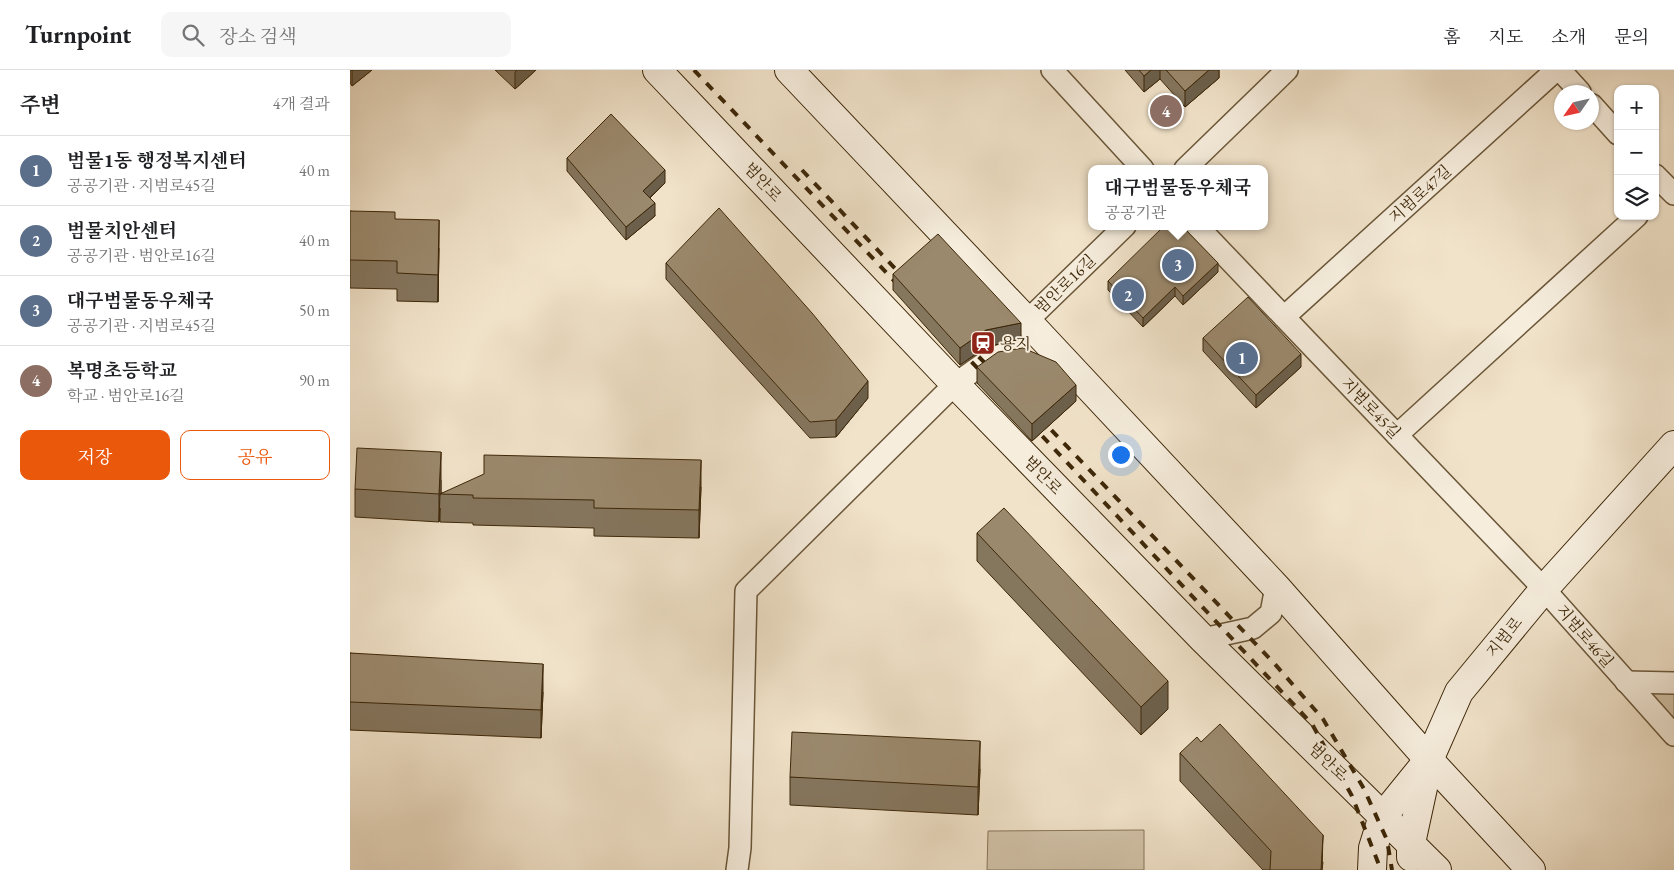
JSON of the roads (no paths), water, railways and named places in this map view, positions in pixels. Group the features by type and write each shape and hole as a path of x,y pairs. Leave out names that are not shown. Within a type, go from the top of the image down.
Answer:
{"main road":[{"name":"범안로","path":"657,70 955,384 1203,639 1383,816 1411,857 1437,870"},
{"path":"790,70 1276,587 1429,760 1531,870"},
{"name":"지범로","path":"1411,857 1429,760 1459,692 1544,589 1674,445"},
{"path":"1372,870 1373,848 1383,816 1429,760"}],"street":[{"path":"1052,70 1139,165"},
{"path":"1189,165 1287,70"},
{"name":"지범로47길","path":"1284,318 1556,70"},
{"path":"1560,70 1574,85"},
{"path":"1599,113 1614,130"},
{"path":"1397,435 1633,220"},
{"name":"범안로16길","path":"1027,321 1121,230"},
{"name":"지범로45길","path":"1201,230 1544,589"},
{"path":"737,870 740,848 746,591 955,384 993,357 1026,354 1076,373"},
{"path":"1203,639 1253,628 1271,613 1276,587"},
{"name":"지범로46길","path":"1544,589 1674,735"},
{"name":"지범로46길","path":"1626,682 1674,683"}],"railway":[{"path":"694,70 902,289"},
{"path":"802,170 906,280"},
{"path":"966,344 995,373"},
{"path":"959,349 987,378"},
{"path":"1039,417 1273,662 1323,719 1364,789 1387,840 1392,870"},
{"path":"1030,423 1312,724 1352,796 1381,870"}],"place":[{"name":"복명초등학교","path":"1166,111"},
{"name":"대구범물동우체국","path":"1178,265"},
{"name":"범물치안센터","path":"1128,295"},
{"name":"용지","path":"983,343"},
{"name":"범물1동 행정복지센터","path":"1242,358"}]}
